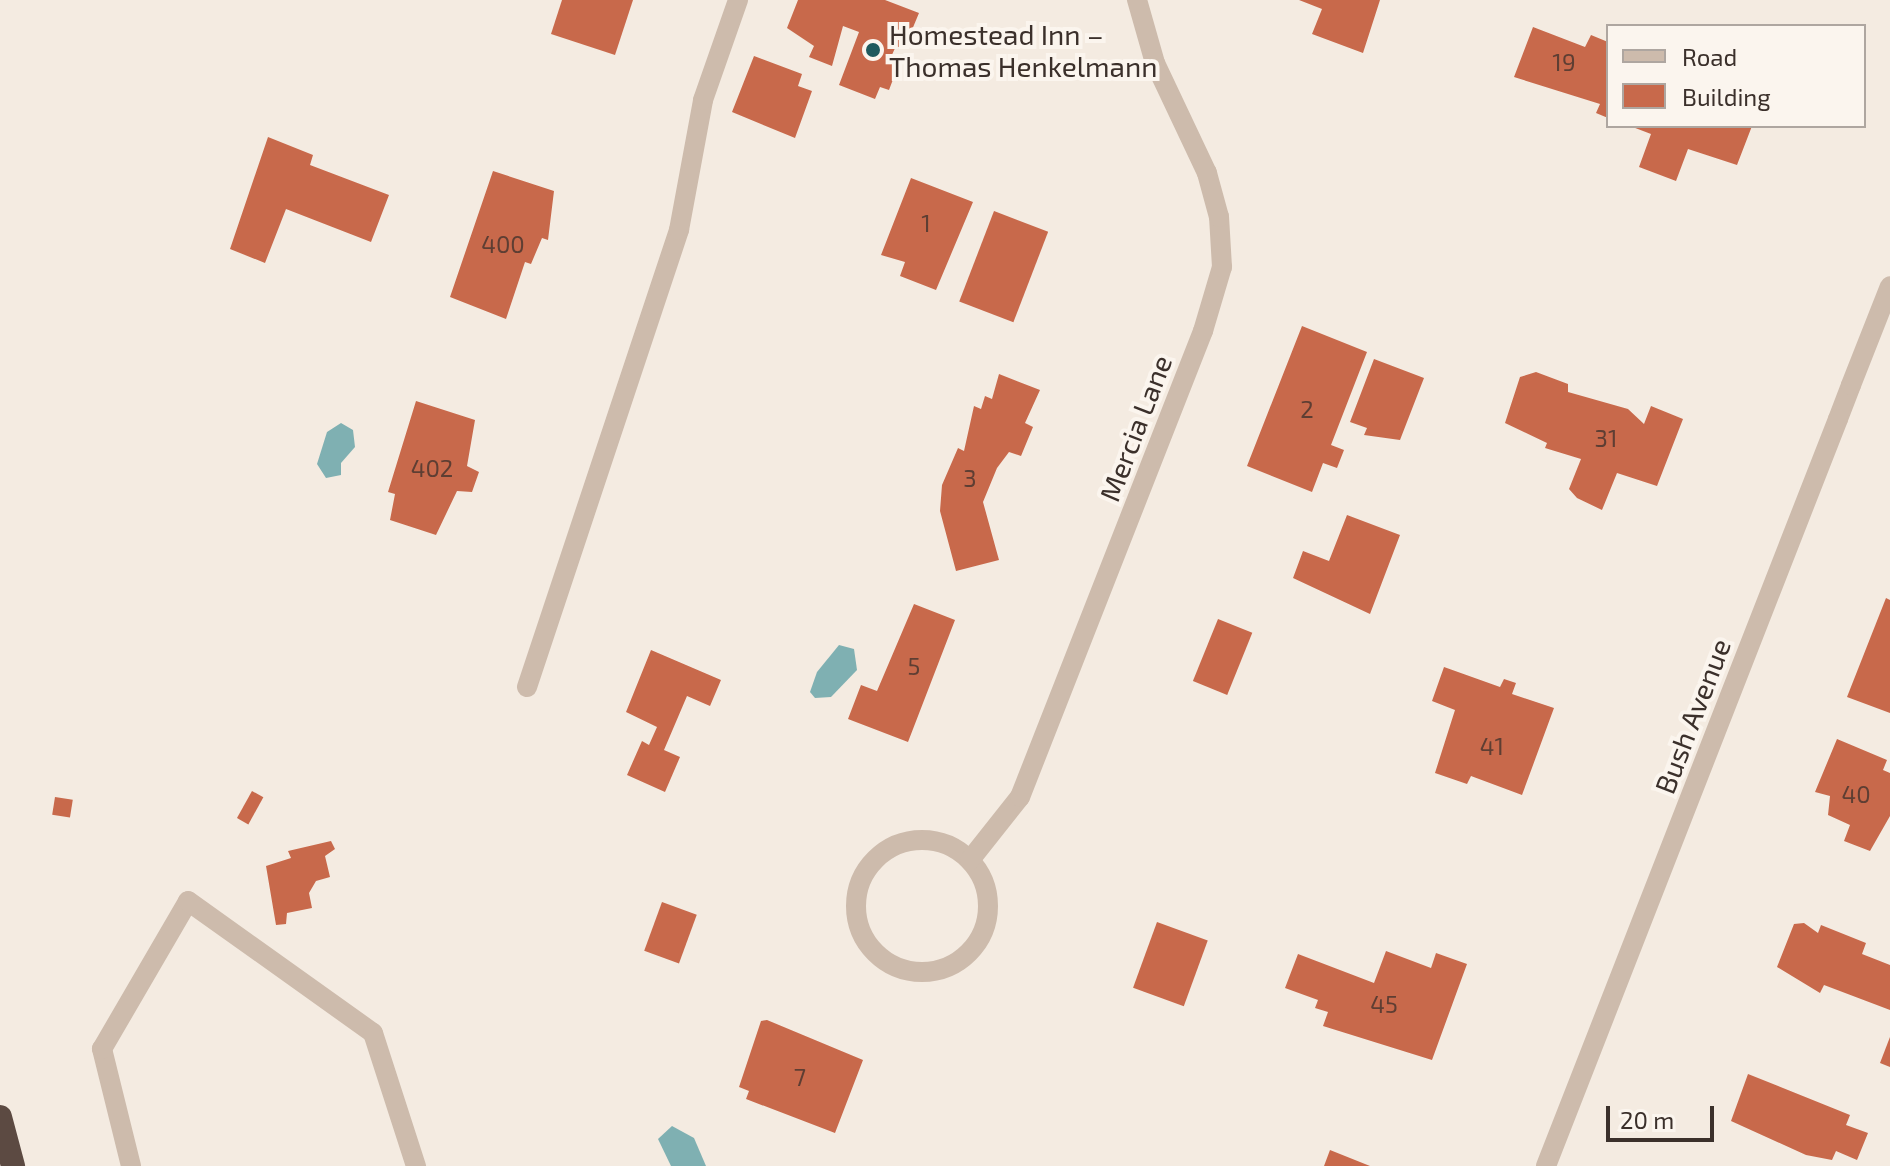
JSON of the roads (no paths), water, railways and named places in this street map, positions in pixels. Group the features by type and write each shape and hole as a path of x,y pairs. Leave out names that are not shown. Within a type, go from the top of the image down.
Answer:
{"highway":[{"path":"0,1117 13,1166"}],"street":[{"path":"527,687 679,230 703,100 738,0"},
{"name":"Mercia Lane","path":"970,860 1020,797 1203,331 1222,267 1219,217 1207,173 1155,63 1137,0"},
{"name":"Bush Avenue","path":"1546,1166 1890,286"},
{"path":"921,839 948,844 970,860 984,880 989,913 975,948 957,963 908,972 866,945 855,897 862,876 883,851 921,839"},
{"path":"131,1166 102,1049 188,901 373,1033 416,1166"}],"water":[{"path":"341,423 353,430 355,447 341,463 341,475 326,478 317,464 327,432"},
{"path":"839,645 854,649 857,670 831,697 815,698 810,692 817,672"},
{"path":"672,1126 694,1138 706,1166 671,1166 658,1139"}],"place":[{"name":"Homestead Inn – Thomas Henkelmann","path":"873,50"}]}
